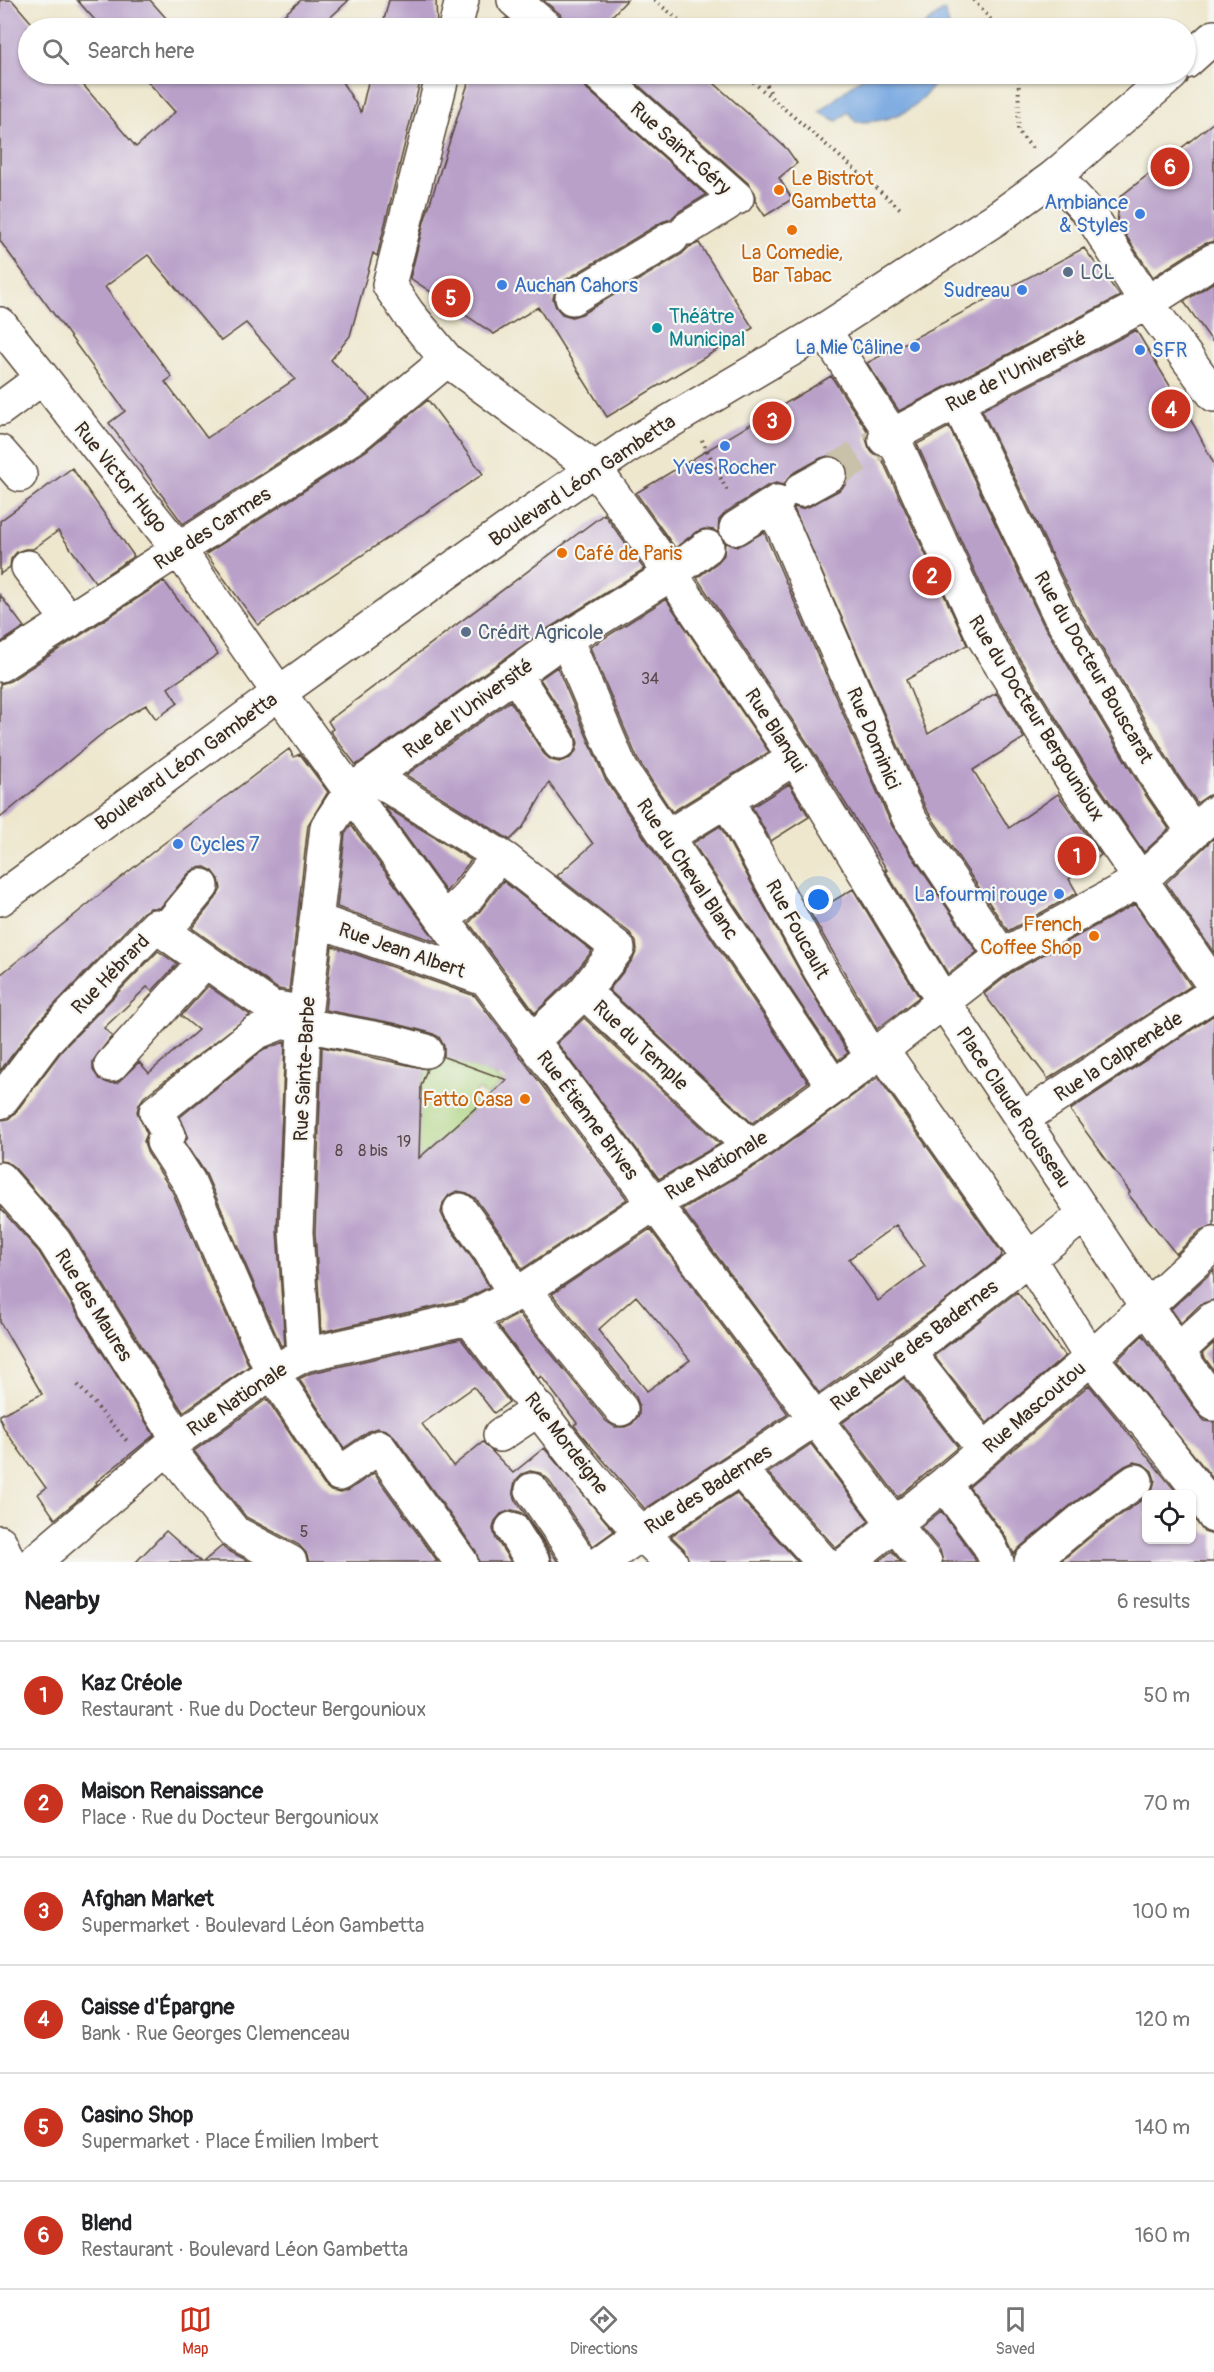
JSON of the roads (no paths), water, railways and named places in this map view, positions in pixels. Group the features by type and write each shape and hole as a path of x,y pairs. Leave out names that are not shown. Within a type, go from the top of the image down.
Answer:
{"street":[{"path":"458,18 462,0"},
{"path":"514,0 535,18"},
{"path":"1196,53 1214,37"},
{"name":"Rue Blanqui","path":"440,84 382,278 447,360 595,469 671,574 795,758 943,1001"},
{"name":"Rue Saint-Géry","path":"572,298 732,201 609,84"},
{"name":"Boulevard Léon Gambetta","path":"0,899 279,693 595,469 687,410 824,330 997,218 1055,176 1161,84"},
{"path":"1055,176 1090,214 1147,303 1214,395"},
{"name":"Rue de l'Université","path":"888,437 1147,303 1214,260"},
{"name":"Rue Victor Hugo","path":"0,324 179,550 279,693"},
{"name":"Rue du Docteur Bergounioux","path":"824,330 888,437 983,636 1074,783 1214,986"},
{"name":"Rue des Carmes","path":"0,665 356,435 447,360"},
{"path":"0,409 42,378"},
{"name":"Rue du Docteur Bouscarat","path":"957,402 1059,614 1161,784 1203,822"},
{"path":"736,528 830,474"},
{"name":"Rue Dominici","path":"783,499 784,530 909,818 1002,956"},
{"name":"Rue de l'Université","path":"362,784 515,674 566,639 671,574 706,547"},
{"path":"28,567 69,621"},
{"name":"Rue du Cheval Blanc","path":"566,639 621,769 834,1087"},
{"path":"515,674 559,743"},
{"name":"Rue Étienne Brives","path":"279,693 362,784 444,920 532,1041 925,1562"},
{"path":"667,837 795,758"},
{"path":"362,784 498,856 618,948 584,992"},
{"name":"Rue Sainte-Barbe","path":"304,1355 296,1232 305,1019 327,827 362,784"},
{"name":"Rue Foucault","path":"727,800 820,970 877,1054 1021,1265 1091,1358 1161,1442 1203,1497 1214,1516"},
{"name":"Rue Nationale","path":"34,1562 164,1451 272,1372 304,1355 469,1318 519,1293 655,1203 751,1148 834,1087 1002,956 1142,879 1203,822"},
{"path":"444,920 465,900 498,856"},
{"path":"164,932 202,886"},
{"name":"Rue Jean Albert","path":"316,920 488,980"},
{"name":"Rue Hébrard","path":"0,1102 50,1037 156,926 271,1007 305,1019 426,1051"},
{"path":"111,1065 205,961"},
{"name":"Rue du Temple","path":"532,1041 584,992 751,1148"},
{"name":"Rue la Calprenède","path":"1022,1119 1214,993"},
{"name":"Place Claude Rousseau","path":"943,1001 1214,1404"},
{"path":"305,1019 255,1033 156,1112 169,1135 163,1142 189,1182 272,1372 339,1474 380,1447 461,1562"},
{"name":"Rue des Maures","path":"0,1179 54,1241 164,1451 234,1532 290,1562"},
{"path":"460,1210 519,1293 621,1409"},
{"path":"1021,1265 1085,1214"},
{"name":"Rue Mascoutou","path":"848,1562 944,1484 1091,1358 1214,1244"},
{"name":"Rue Neuve des Badernes","path":"815,1418 1021,1265"},
{"name":"Rue Mordeigne","path":"469,1318 590,1475 640,1534 671,1562"},
{"path":"1178,1350 1214,1318"},
{"path":"907,1351 984,1450"},
{"path":"500,1435 539,1409"},
{"name":"Rue des Badernes","path":"602,1562 640,1534 740,1470 815,1418"},
{"path":"740,1470 823,1562"},
{"path":"1031,1562 1084,1518 1136,1481"},
{"path":"944,1484 989,1545 997,1562"},
{"path":"532,1490 581,1562"},
{"path":"512,1529 533,1562"},
{"path":"0,1542 9,1562"}],"water":[{"path":"944,10 947,18 934,18"},
{"path":"854,84 934,84 916,104 906,111 883,120 856,122 848,112 837,121 819,112"}],"tunnel":[{"path":"830,474 885,439"}],"place":[{"name":"Blend","path":"1170,167"},
{"name":"Le Bistrot Gambetta","path":"779,190"},
{"name":"Ambiance & Styles","path":"1140,214"},
{"name":"La Comedie, Bar Tabac","path":"792,230"},
{"name":"LCL","path":"1068,272"},
{"name":"Auchan Cahors","path":"502,285"},
{"name":"Sudreau","path":"1022,290"},
{"name":"Casino Shop","path":"451,298"},
{"name":"Théâtre Municipal","path":"657,328"},
{"name":"La Mie Câline","path":"915,347"},
{"name":"SFR","path":"1140,350"},
{"name":"Caisse d'Épargne","path":"1171,409"},
{"name":"Afghan Market","path":"772,421"},
{"name":"Yves Rocher","path":"725,446"},
{"name":"Café de Paris","path":"562,553"},
{"name":"Maison Renaissance","path":"932,576"},
{"name":"Crédit Agricole","path":"466,632"},
{"name":"Cycles 7","path":"178,844"},
{"name":"Kaz Créole","path":"1077,856"},
{"name":"La fourmi rouge","path":"1059,894"},
{"name":"French Coffee Shop","path":"1094,936"},
{"name":"Fatto Casa","path":"525,1099"}]}
